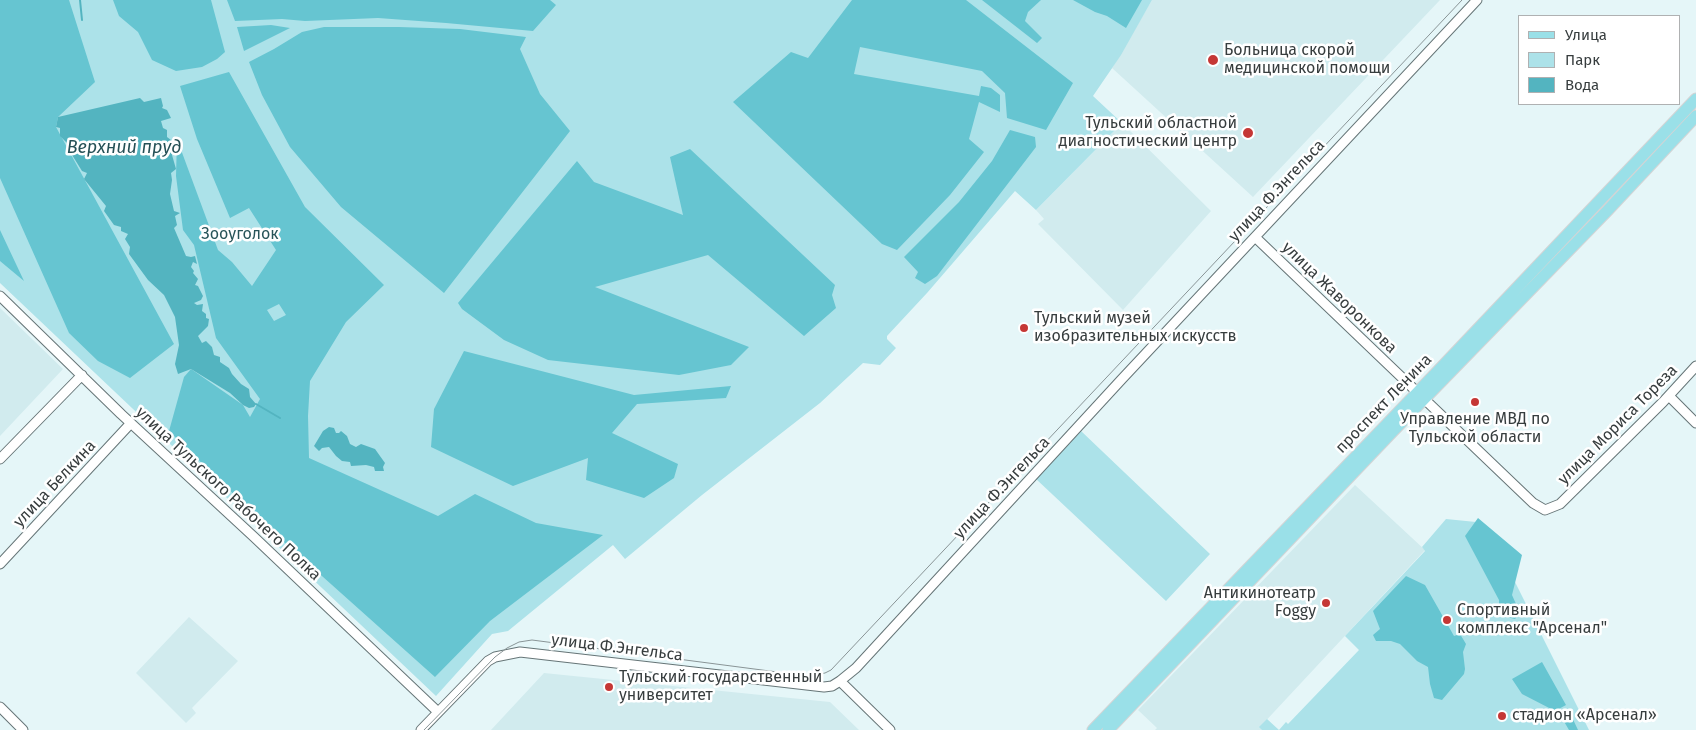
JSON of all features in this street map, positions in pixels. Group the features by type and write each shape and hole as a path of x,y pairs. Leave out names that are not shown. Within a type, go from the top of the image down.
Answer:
{"main road":[{"name":"проспект Ленина","path":"1108,730 1696,99"},
{"name":"проспект Ленина","path":"1093,730 1420,396 1607,211 1696,116"}],"street":[{"name":"улица Ф.Энгельса","path":"421,730 488,661 495,657 520,652 824,687 832,686 840,681 856,668 1120,380 1477,0"},
{"name":"улица Жаворонкова","path":"1255,237 1420,396 1539,507 1545,510 1560,504"},
{"name":"улица Тульского Рабочего Полка","path":"0,296 131,423 438,712"},
{"name":"улица Мориса Тореза","path":"1560,504 1669,396 1696,366"},
{"path":"0,459 82,375"},
{"path":"1669,396 1696,424"},
{"name":"улица Белкина","path":"0,564 131,423"},
{"path":"840,681 890,730"},
{"path":"1,711 23,730"}],"shaded area":[{"path":"0,0 69,0 95,82 58,117 56,127 174,344 130,378 98,361 69,333 0,178"},
{"path":"113,0 211,0 225,52 202,67 176,71 152,60 138,32 119,16"},
{"path":"227,0 550,0 556,5 533,31 378,18 235,21"},
{"path":"852,0 966,0 1073,83 1046,130 1007,118 1005,93 982,71 860,47 854,74 979,96 981,86 991,88 1000,95 1000,112 979,102 969,139 984,152 950,195 897,250 882,244 733,102 791,52 808,58"},
{"path":"982,0 1041,0 1028,12 1025,21 1042,38 1037,43"},
{"path":"1073,0 1142,0 1126,28 1107,16"},
{"name":"Больница скорой медицинской помощи","path":"1152,0 1440,0 1253,197 1112,68"},
{"path":"271,25 290,28 244,51 237,27"},
{"path":"324,27 460,29 526,37 520,49 540,94 570,131 444,293 341,207 290,147 262,95 249,62 302,32"},
{"path":"229,72 305,207 384,285 346,322 310,381 308,416 309,458 438,516 475,494 536,523 603,535 490,621 435,677 266,526 169,431 184,377 191,369 243,405 250,417 260,399 216,338 194,245 183,230 176,176 177,139 218,250 232,262 252,286 276,250 249,208 230,218 197,139 180,86","holes":["279,304 286,315 274,321 267,310"]},
{"path":"1122,123 1211,211 1123,310 1038,224 1044,219 1036,210"},
{"path":"1010,130 1035,137 1036,147 937,276 925,284 915,278 918,272 904,257 959,202 992,161"},
{"path":"690,149 835,285 832,295 836,308 804,336 708,255 595,287 749,347 731,365 679,375 548,360 504,340 462,309 458,303 577,161 594,182 683,215 670,157"},
{"path":"0,230 24,281 0,261"},
{"path":"0,308 63,369 0,436"},
{"path":"464,351 634,395 731,386 726,398 637,404 612,433 678,464 674,478 644,498 586,480 588,458 513,486 431,447 434,409"},
{"path":"1355,485 1425,550 1260,727 1262,730 1155,730 1157,728 1138,710"},
{"path":"1478,518 1522,555 1512,595 1520,613 1515,619 1499,615 1499,600 1465,536"},
{"path":"1406,576 1425,585 1454,636 1460,634 1466,644 1463,652 1464,674 1442,700 1434,698 1428,667 1417,661 1400,644 1391,641 1376,641 1373,635 1380,629 1373,611"},
{"path":"189,617 238,661 192,708 196,713 186,723 136,673"},
{"path":"1542,662 1566,705 1555,711 1522,694 1512,679"},
{"name":"Тульский государственный университет","path":"544,673 830,702 859,730 491,730"},
{"path":"1570,713 1578,730 1569,730 1562,718"}],"green space":[{"name":"Зооуголок","path":"0,0 1152,0 1121,55 1093,96 1122,123 1036,210 1015,191 927,293 887,336 887,339 896,348 880,365 863,363 820,403 702,495 625,559 613,545 508,631 492,634 436,696 0,283"},
{"path":"1081,431 1210,554 1166,601 1036,479"},
{"name":"Спортивный комплекс \"Арсенал\"","path":"1446,519 1476,522 1515,582 1589,730 1279,730 1286,722 1288,724 1359,650 1345,636 1425,551 1422,547"},
{"path":"1267,719 1279,730 1262,730 1259,727"}],"water":[{"name":"Верхний пруд","path":"140,98 144,102 161,98 162,108 167,110 171,118 161,121 163,128 167,130 167,137 171,140 171,146 174,150 172,155 176,169 171,173 170,194 174,211 180,213 175,216 177,225 174,228 186,256 195,256 197,264 193,262 191,267 198,279 195,285 198,286 203,296 201,300 194,303 197,305 203,304 202,311 206,314 206,318 209,319 208,326 198,336 202,343 206,341 212,347 214,355 220,357 220,362 229,368 241,384 249,389 250,397 256,404 254,407 249,408 243,405 230,393 191,369 178,374 175,364 179,345 175,317 164,295 148,280 129,254 130,247 125,239 128,234 121,231 121,227 114,225 104,211 106,206 84,179 87,173 82,171 69,150 72,147 60,136 60,128 56,127 58,117"},
{"path":"329,427 334,428 336,433 341,431 347,436 350,444 356,447 361,444 375,449 385,463 384,471 375,471 374,467 366,465 351,466 350,462 342,461 329,447 322,448 319,451 314,446 323,431"}],"waterway":[{"path":"80,0 82,20"},
{"path":"256,404 280,418"}],"tram line":[{"path":"424,730 495,657 519,642 532,640 808,676 831,670 1462,0"}],"place":[{"name":"Больница скорой медицинской помощи","path":"1213,60"},
{"name":"Тульский областной диагностический центр","path":"1248,133"},
{"name":"Тульский музей изобразительных искусств","path":"1024,328"},
{"name":"Управление МВД по Тульской области","path":"1475,402"},
{"name":"Антикинотеатр Foggy","path":"1326,603"},
{"name":"Спортивный комплекс \"Арсенал\"","path":"1447,620"},
{"name":"Тульский государственный университет","path":"609,687"},
{"name":"стадион «Арсенал»","path":"1502,716"}]}
